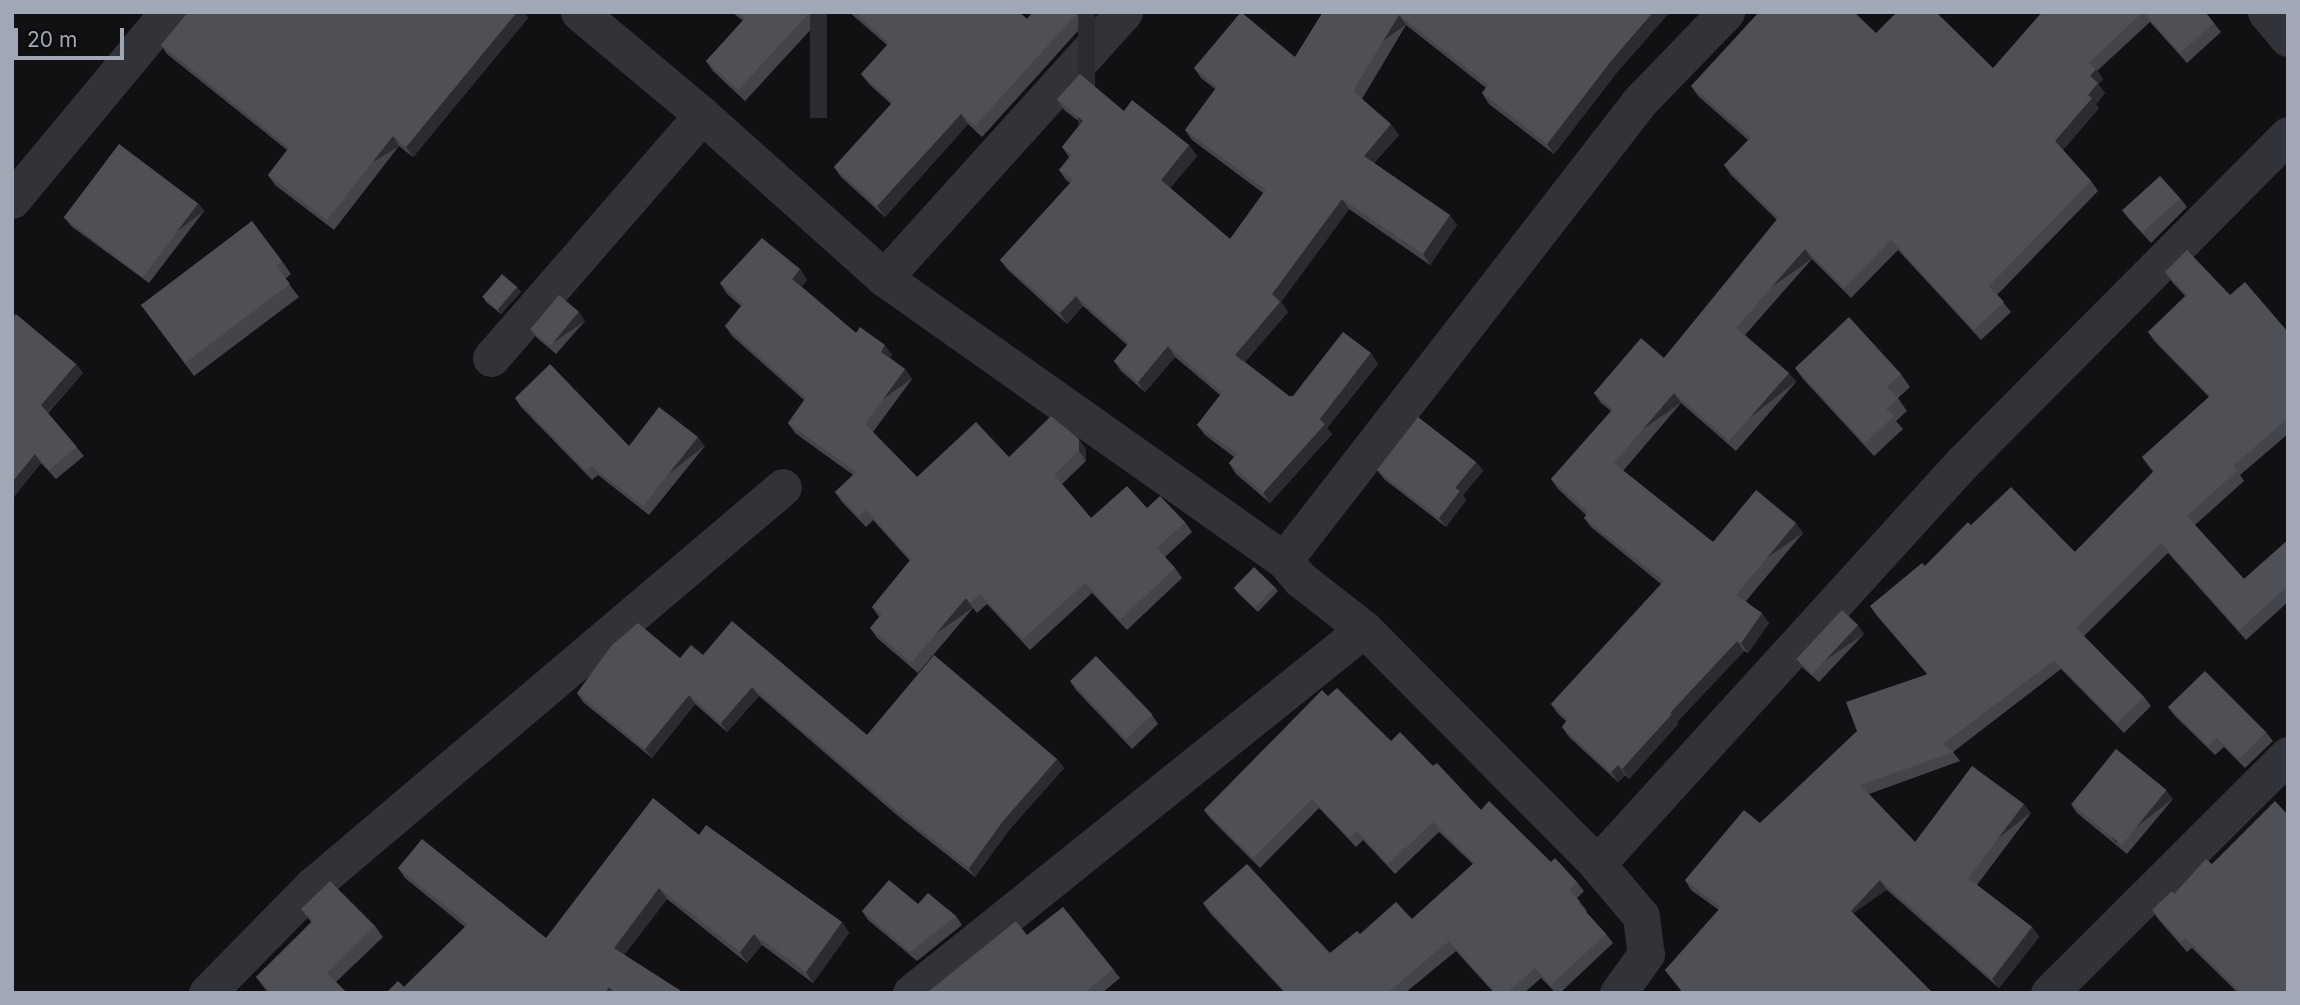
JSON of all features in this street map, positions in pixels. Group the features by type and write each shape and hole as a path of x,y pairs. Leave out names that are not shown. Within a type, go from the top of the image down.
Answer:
{"street":[{"path":"12,201 168,12"},
{"path":"579,12 702,115 884,278 1284,560 1300,579 1364,629 1597,864 1641,916 1646,954 1618,993"},
{"path":"884,278 1124,12"},
{"path":"1284,560 1640,100 1726,12"},
{"path":"2266,12 2288,38"},
{"path":"491,358 702,115"},
{"path":"1597,864 1962,463 2288,135"},
{"path":"207,993 312,886 783,487"},
{"path":"911,993 1364,629"},
{"path":"2049,993 2287,756"}],"building":[{"path":"188,12 517,12 406,147 393,136 327,220 268,175 289,148 161,45"},
{"path":"738,12 810,12 738,90 706,61 745,18"},
{"path":"854,12 1019,12 1027,19 1033,12 1078,12 975,126 961,114 877,206 834,167 893,102 861,74 889,43"},
{"path":"1241,12 1295,57 1323,12 1653,12 1547,144 1482,93 1488,85 1399,15 1353,91 1391,124 1364,156 1450,215 1423,254 1342,199 1272,294 1280,302 1235,355 1289,396 1293,396 1343,332 1371,353 1319,419 1325,424 1263,493 1229,463 1237,454 1197,425 1222,393 1168,346 1138,382 1114,361 1129,343 1076,296 1060,313 1000,260 1073,180 1059,170 1072,155 1062,147 1083,121 1057,99 1080,74 1124,111 1132,100 1189,145 1161,180 1230,239 1266,190 1185,130 1217,87 1194,68"},
{"path":"1759,12 1854,12 1876,33 1897,12 1936,12 1993,68 2042,12 2143,12 2089,63 2096,69 2090,76 2098,83 2088,95 2092,98 2055,141 2091,181 1989,286 2004,302 1974,330 1891,240 1844,288 1805,249 1736,328 1789,373 1729,441 1674,393 1614,463 1713,542 1756,490 1796,523 1736,595 1762,613 1741,643 1737,641 1622,769 1618,765 1611,772 1562,727 1568,719 1551,704 1664,581 1584,518 1588,512 1551,479 1613,409 1594,393 1641,338 1664,358 1778,218 1724,165 1751,138 1691,86"},
{"path":"2143,12 2205,12 2214,23 2180,53"},
{"path":"119,144 198,204 143,277 64,217"},
{"path":"2160,176 2180,198 2142,232 2122,210"},
{"path":"252,221 282,261 276,266 290,284 185,363 141,305"},
{"path":"762,238 800,269 792,279 856,333 860,327 885,345 881,352 905,369 865,424 917,477 976,422 1009,457 1051,416 1079,439 1079,451 1054,475 1091,518 1127,486 1147,508 1160,496 1185,522 1157,548 1175,568 1120,620 1085,583 1023,639 980,594 970,603 966,598 911,663 870,628 882,614 872,607 911,559 866,510 859,516 835,492 856,472 788,423 806,398 725,326 743,304 720,283"},
{"path":"2187,250 2230,295 2245,282 2288,332 2288,418 2233,466 2237,471 2187,516 2244,579 2288,540 2288,586 2239,630 2161,543 2076,628 2144,697 2117,723 2054,660 1943,744 1954,752 1860,785 1915,842 1972,766 2024,804 1968,878 2032,927 1992,979 1880,880 1851,911 1933,993 1682,993 1665,970 1721,907 1685,880 1744,810 1760,823 1857,731 1846,702 1928,674 1870,606 1922,563 1925,566 1968,522 1971,525 2011,487 2075,552 2154,471 2142,457 2210,396 2148,332 2187,295 2165,272"},
{"path":"502,274 517,287 497,310 482,297"},
{"path":"559,295 579,312 550,346 530,329"},
{"path":"16,314 76,364 41,405 77,447 49,470 35,454 12,482 12,318"},
{"path":"1849,317 1901,374 1887,387 1898,398 1886,409 1894,416 1865,443 1795,368"},
{"path":"550,364 629,446 659,407 698,437 643,506 591,466 586,471 515,398"},
{"path":"1418,417 1476,462 1455,488 1460,491 1439,518 1377,470"},
{"path":"1254,567 1275,587 1255,608 1234,588"},
{"path":"1842,610 1858,625 1812,674 1796,659"},
{"path":"732,621 867,735 934,655 1057,759 1003,821 969,868 892,807 752,687 721,723 689,695 645,749 577,693 612,645 638,623 680,658 691,645 703,655"},
{"path":"1096,656 1152,714 1126,739 1070,681"},
{"path":"2205,671 2266,732 2239,759 2217,738 2208,746 2168,707"},
{"path":"1337,688 1391,741 1400,732 1433,766 1437,763 1481,810 1489,801 1551,862 1555,858 1577,882 1569,890 1606,934 1551,985 1535,968 1507,993 1496,993 1449,941 1387,993 1281,993 1284,990 1203,903 1247,864 1330,953 1357,931 1360,934 1396,902 1412,919 1474,863 1433,822 1388,864 1357,831 1349,838 1312,799 1253,858 1204,810 1322,690 1328,696"},
{"path":"2116,749 2167,790 2122,845 2071,804"},
{"path":"653,798 699,835 706,825 842,922 806,972 754,934 740,952 659,888 614,948 684,993 616,993 609,987 605,993 386,993 398,981 404,987 468,924 398,868 422,839 546,938"},
{"path":"2275,801 2288,815 2288,993 2242,993 2185,938 2181,942 2152,910 2172,891 2174,894 2206,859 2212,864"},
{"path":"889,880 918,904 928,893 956,916 910,952 862,911"},
{"path":"330,881 375,926 327,973 347,993 272,993 256,977 313,921 301,909"},
{"path":"1063,907 1113,969 1084,993 928,992 1016,921 1027,935"}]}
